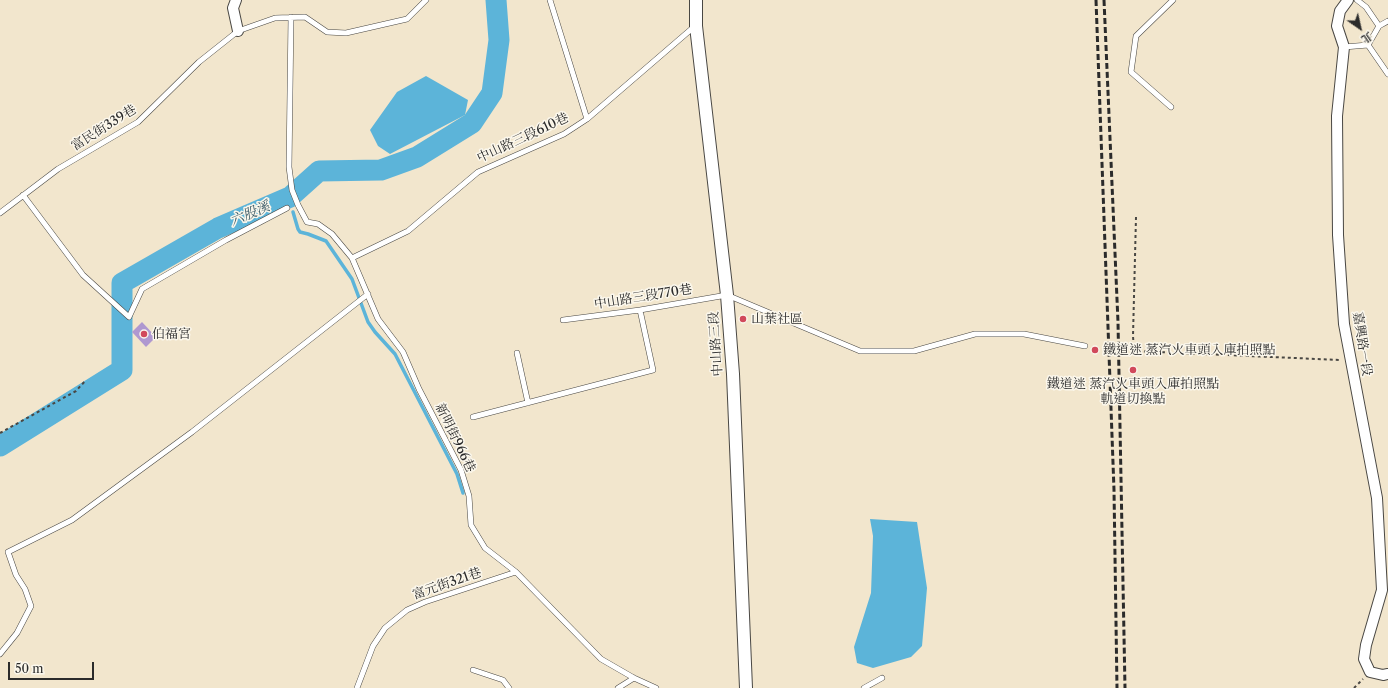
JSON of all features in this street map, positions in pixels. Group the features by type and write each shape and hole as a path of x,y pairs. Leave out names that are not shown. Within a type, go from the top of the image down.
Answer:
{"street":[{"path":"236,0 233,8 238,31"},
{"name":"中山路三段","path":"696,0 696,26 727,295 733,374 746,688"},
{"name":"嘉興路一段","path":"1348,0 1340,11 1337,26 1344,47 1337,116 1338,235 1344,324 1377,498 1382,590 1366,645 1364,659 1370,672 1383,675 1388,674"}],"lane":[{"name":"富民街339巷","path":"0,213 58,169 138,122 199,62 238,31 275,18 305,17 327,32 346,33 407,19 426,0"},
{"path":"550,0 587,119"},
{"path":"1171,107 1131,72 1136,36 1173,0"},
{"path":"1357,0 1366,7 1379,26"},
{"name":"新明街966巷","path":"291,17 288,167 292,190 307,222 318,224 332,234 352,258 378,319 403,352 419,389 461,470 469,496 471,525 485,548 516,572 601,658 634,678 656,688"},
{"path":"1368,45 1379,26 1388,21"},
{"name":"中山路三段610巷","path":"352,258 408,231 478,172 564,134 587,119 696,26"},
{"path":"1344,47 1368,45"},
{"path":"1368,45 1388,74"},
{"path":"23,195 83,275 129,317 142,289 226,240 287,208"},
{"path":"0,654 17,633 31,606 25,589 16,575 8,552 72,520 192,432 368,294"},
{"path":"727,295 860,350 914,351 975,334 1024,334 1085,346"},
{"name":"中山路三段770巷","path":"563,320 640,310 727,295"},
{"path":"473,417 653,370 640,310"},
{"path":"518,353 528,403"},
{"name":"富元街321巷","path":"357,688 374,646 385,628 407,610 425,602 516,572"},
{"path":"473,670 503,680 508,688"},
{"path":"618,688 634,678"},
{"path":"864,688 882,678"}],"path":[{"path":"1136,217 1133,336 1134,351 1351,361"},
{"path":"0,433 76,391 86,380"}],"water":[{"path":"426,76 468,100 465,115 390,154 378,146 370,130 397,92"},
{"path":"870,519 917,522 927,588 922,646 911,657 873,668 857,663 854,647 871,593 873,536"}],"building":[{"name":"伯福宮","path":"142,322 156,337 146,347 132,332"}],"waterway":[{"name":"六股溪","path":"0,446 122,370 122,283 218,228 290,197 319,171 381,170 417,157 472,123 492,93 499,40 496,0"},
{"name":"六股溪","path":"290,197 291,201"},
{"path":"293,212 300,232 326,241 352,279 368,322 395,354 457,474 463,493"}],"railway":[{"path":"1096,0 1114,490 1117,688"},
{"path":"1104,0 1118,322 1125,688"}],"place":[{"name":"山葉社區","path":"743,319"},
{"name":"伯福宮","path":"144,334"},
{"name":"鐵道迷 蒸汽火車頭入庫拍照點","path":"1095,350"},
{"name":"鐵道迷 蒸汽火車頭入庫拍照點 軌道切換點","path":"1133,370"}]}
